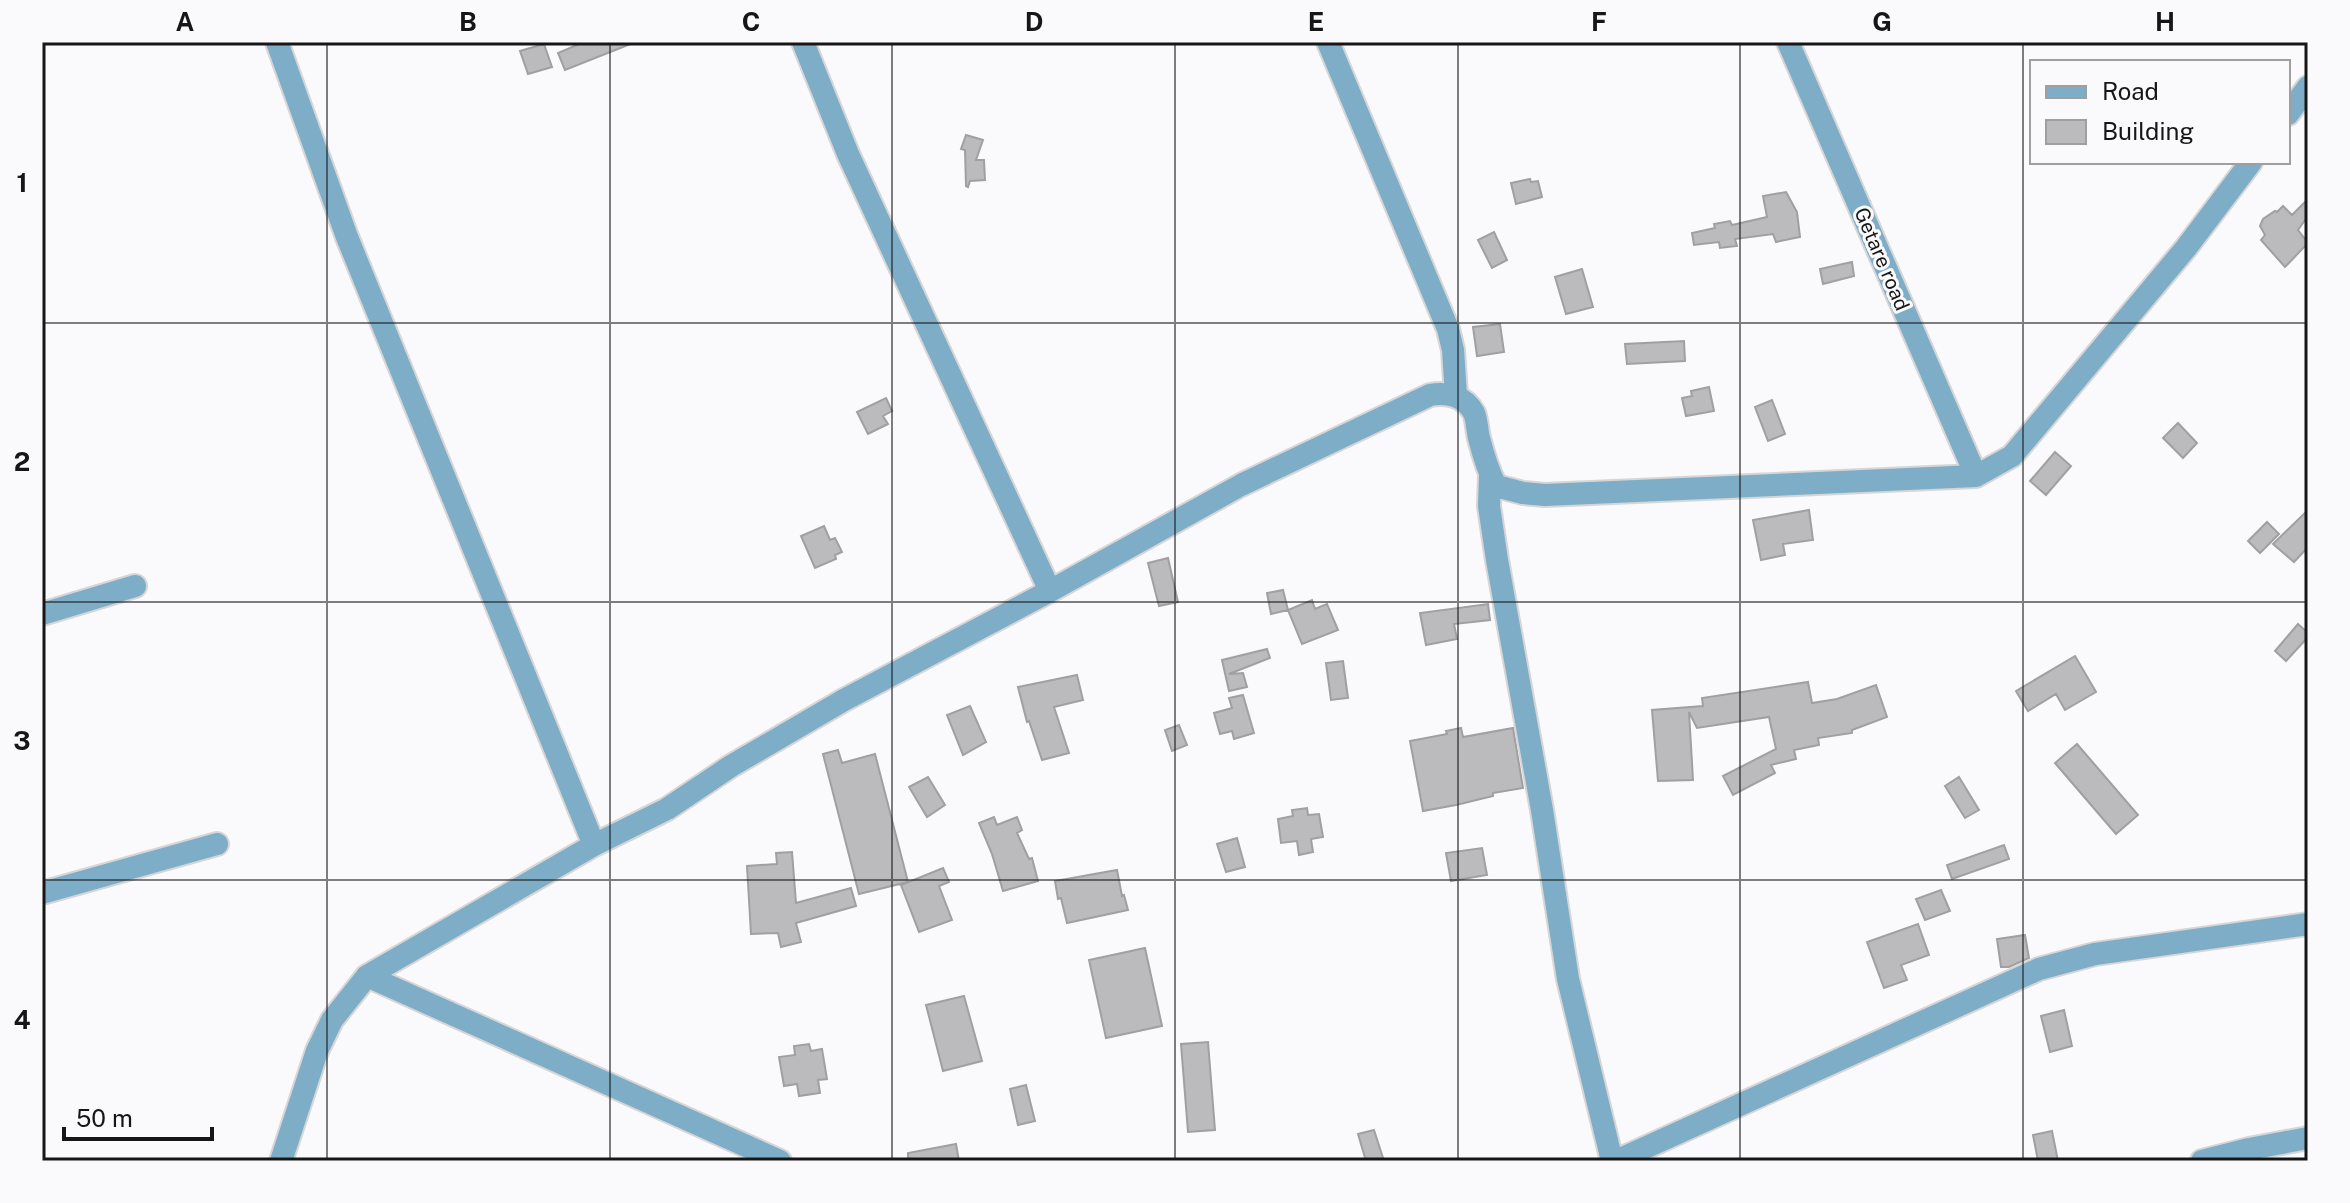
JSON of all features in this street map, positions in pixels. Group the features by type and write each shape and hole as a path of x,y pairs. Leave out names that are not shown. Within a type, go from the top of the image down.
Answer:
{"street":[{"path":"277,42 347,237 594,845"},
{"path":"803,42 848,154 1050,591"},
{"path":"1328,42 1448,329 1453,350 1456,396"},
{"name":"Getare road","path":"1788,42 1976,476"},
{"path":"2290,111 2308,87"},
{"path":"281,1161 322,1041 332,1020 367,976 594,845 667,809 731,766 844,700 1241,485 1430,395 1444,393 1456,396 1474,413 1478,437 1496,486 1523,493 1545,495 1976,476 2012,456 2186,248 2249,164"},
{"path":"1490,476 1489,506 1497,560 1568,979 1614,1161 2039,969 2095,954 2308,924"},
{"path":"42,614 135,586"},
{"path":"42,893 217,844"},
{"path":"367,976 780,1161"},
{"path":"2202,1161 2308,1138"}],"building":[{"path":"584,42 633,43 565,70 558,53"},
{"path":"544,44 552,67 528,74 520,51"},
{"path":"966,135 983,140 976,160 984,160 985,180 970,181 968,187 965,150 961,149"},
{"path":"1530,179 1531,182 1538,181 1542,197 1516,204 1511,183"},
{"path":"1786,192 1797,212 1800,237 1776,242 1773,234 1735,239 1737,246 1720,248 1719,242 1694,245 1692,233 1715,228 1714,224 1730,221 1732,225 1767,217 1763,196"},
{"path":"2308,199 2308,216 2298,230 2308,243 2285,267 2261,240 2265,235 2260,226 2263,219 2283,206 2292,215"},
{"path":"1494,232 1507,260 1492,268 1478,240"},
{"path":"1852,262 1854,276 1823,284 1820,269"},
{"path":"1582,269 1593,307 1566,314 1555,277"},
{"path":"1500,324 1504,352 1477,356 1473,327"},
{"path":"1684,341 1685,361 1627,364 1625,344"},
{"path":"1709,387 1714,411 1686,416 1682,398 1692,396 1691,391"},
{"path":"886,398 892,411 883,416 888,424 868,434 857,412"},
{"path":"1772,400 1785,434 1768,441 1755,407"},
{"path":"2178,423 2197,443 2183,458 2163,438"},
{"path":"2055,452 2071,466 2046,495 2030,481"},
{"path":"1809,510 1813,540 1783,544 1785,555 1761,560 1753,520"},
{"path":"2308,510 2308,547 2294,562 2273,544"},
{"path":"2267,522 2279,534 2260,553 2248,541"},
{"path":"824,526 830,540 835,538 842,552 835,555 836,559 815,568 801,536"},
{"path":"1168,558 1178,602 1159,606 1148,563"},
{"path":"1283,590 1288,610 1271,614 1267,593"},
{"path":"1312,600 1315,609 1327,604 1338,630 1302,644 1288,610"},
{"path":"1488,604 1490,620 1454,624 1457,639 1426,645 1420,613"},
{"path":"2298,624 2308,633 2308,637 2286,661 2275,651"},
{"path":"1267,649 1270,658 1229,674 1243,673 1247,687 1229,691 1222,660"},
{"path":"2075,656 2096,692 2065,710 2056,694 2028,711 2016,691"},
{"path":"1343,661 1348,698 1331,700 1326,663"},
{"path":"1077,675 1083,700 1054,707 1069,753 1042,760 1018,687"},
{"path":"1808,682 1812,703 1837,699 1876,685 1887,717 1852,730 1852,733 1818,738 1819,745 1794,750 1796,759 1771,765 1775,773 1733,795 1723,776 1776,749 1769,717 1697,728 1689,712 1693,780 1658,781 1652,710 1703,706 1702,698"},
{"path":"1243,695 1254,733 1234,739 1232,731 1220,734 1214,713 1232,708 1229,698"},
{"path":"970,706 986,742 963,755 947,715"},
{"path":"1179,725 1187,745 1172,751 1165,730"},
{"path":"1461,728 1463,737 1513,728 1523,788 1423,811 1410,741"},
{"path":"2077,744 2138,815 2116,834 2055,763"},
{"path":"838,750 842,763 875,754 908,882 859,894 823,754"},
{"path":"928,777 945,805 927,817 909,787"},
{"path":"1959,777 1979,810 1965,818 1945,786"},
{"path":"1307,808 1308,815 1319,814 1323,837 1311,839 1313,852 1299,855 1297,841 1281,843 1278,819 1293,816 1292,810"},
{"path":"994,817 997,825 1017,817 1022,830 1017,833 1029,859 1032,858 1038,881 1003,891 979,823"},
{"path":"1237,838 1245,867 1226,872 1217,844"},
{"path":"2004,845 2009,859 1952,879 1947,865"},
{"path":"1482,848 1487,875 1451,881 1446,853"},
{"path":"792,852 796,903 851,888 856,906 796,923 801,942 781,947 778,933 751,934 747,866 777,864 776,853"},
{"path":"943,868 949,882 939,886 952,920 919,932 901,885"},
{"path":"1117,870 1128,910 1067,923 1055,881"},
{"path":"1941,890 1950,911 1925,920 1916,899"},
{"path":"1918,924 1929,955 1901,965 1907,980 1884,988 1867,942"},
{"path":"2025,935 2029,958 2009,967 2001,967 1997,939"},
{"path":"1145,948 1162,1026 1106,1038 1089,960"},
{"path":"964,996 982,1061 943,1071 926,1005"},
{"path":"2064,1010 2072,1046 2050,1052 2041,1016"},
{"path":"1208,1042 1215,1130 1188,1132 1181,1044"},
{"path":"809,1044 811,1051 822,1049 827,1079 818,1080 820,1093 799,1096 797,1084 784,1086 779,1057 795,1055 794,1046"},
{"path":"1026,1085 1035,1121 1018,1125 1010,1089"},
{"path":"1374,1130 1384,1161 1366,1161 1358,1134"},
{"path":"2052,1131 2058,1161 2038,1161 2033,1135"},
{"path":"956,1144 959,1161 908,1161 908,1153"}]}
